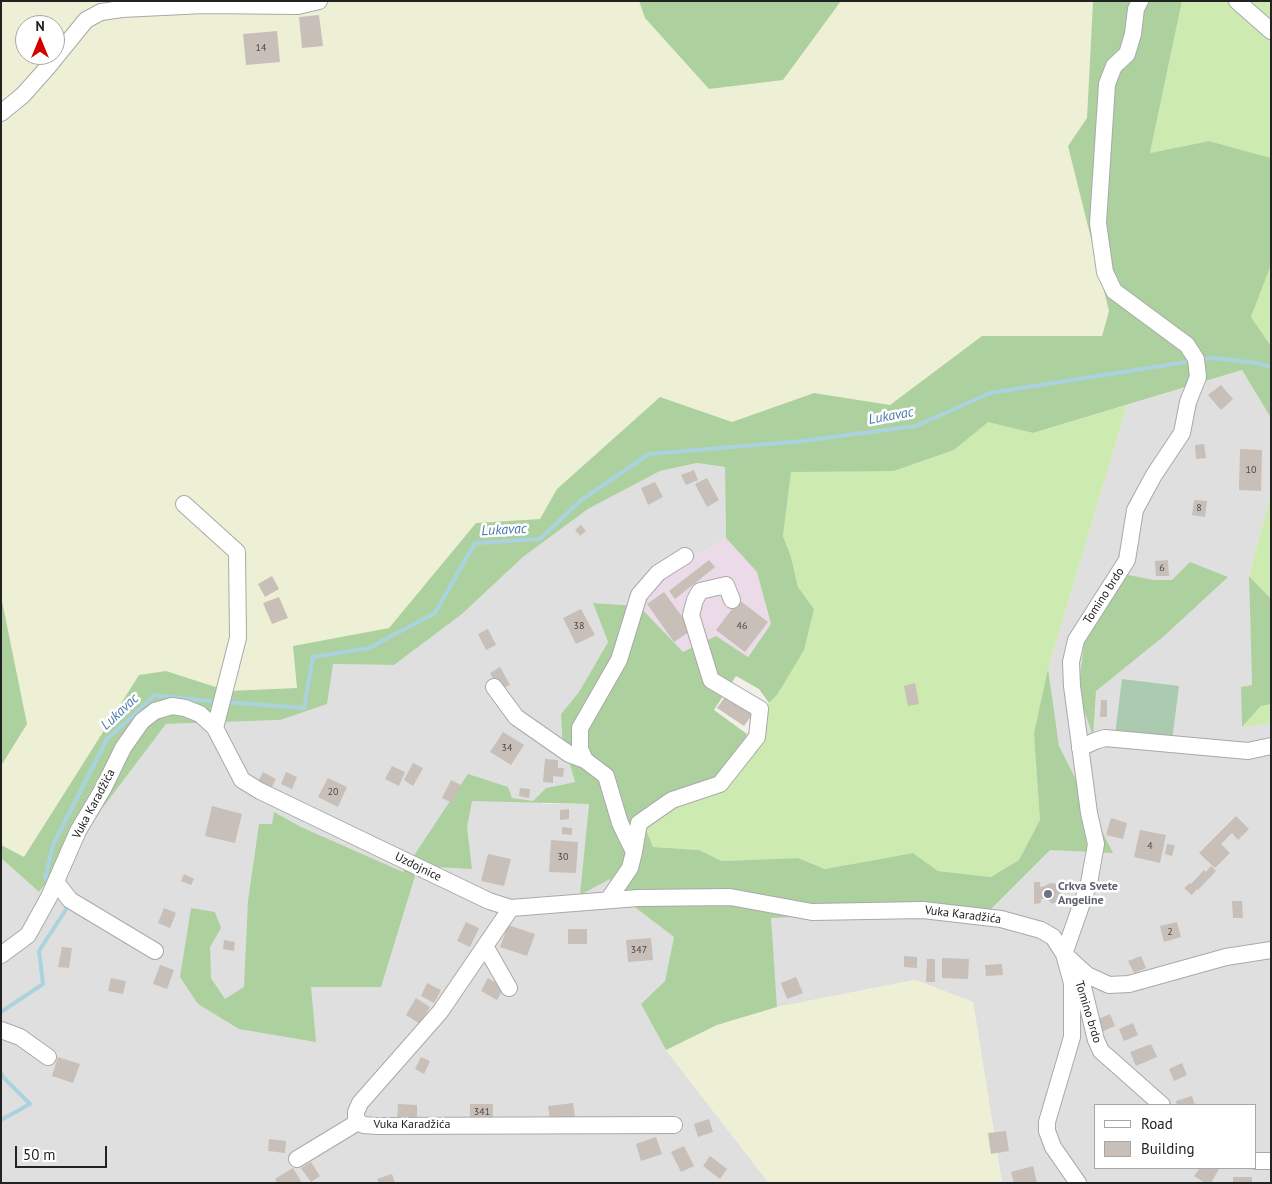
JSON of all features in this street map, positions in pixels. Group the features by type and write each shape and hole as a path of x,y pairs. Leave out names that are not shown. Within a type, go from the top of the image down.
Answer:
{"street":[{"path":"1,113 23,95 48,68 86,20 102,12 122,9 204,5 298,6 320,1"},
{"name":"Tomino brdo","path":"1064,954 1090,883 1096,844 1072,686 1071,662 1076,640 1127,560 1136,510 1154,475 1182,433 1188,402 1198,377 1196,359 1187,345 1114,291 1105,272 1098,222 1106,84 1114,66 1127,54 1133,34 1136,9 1140,1"},
{"path":"1237,1 1271,31"},
{"path":"184,504 237,552 238,638 215,728"},
{"path":"585,760 580,749 580,728 619,660 639,595 658,573 685,556"},
{"path":"608,900 630,868 639,824 672,800 720,784 757,737 760,709 711,680 691,615 700,590 726,585 732,600"},
{"path":"494,687 516,717 569,754 585,760 606,776 620,823 626,839 634,852"},
{"name":"Vuka Karadžića","path":"1,955 28,934 56,882 78,832 104,787 123,748 142,721 156,711 172,706 186,708 200,714 215,728"},
{"name":"Uzdojnice","path":"215,728 242,780 260,791 489,901 511,908 608,900"},
{"path":"1080,748 1095,740 1105,738 1248,751 1271,746"},
{"path":"56,882 70,900 156,951"},
{"name":"Vuka Karadžića","path":"608,900 730,897 812,912 924,910 1001,919 1040,930 1052,937 1064,954 1072,983 1072,1037 1047,1131 1052,1147 1078,1183"},
{"name":"Vuka Karadžića","path":"511,908 440,1012 360,1103 356,1112 358,1122 364,1125 377,1126 674,1125"},
{"path":"485,946 509,988"},
{"name":"Tomino brdo","path":"1064,954 1087,975 1109,985 1129,984 1226,957 1271,950"},
{"name":"Tomino brdo","path":"1064,954 1082,983 1096,1040 1101,1051 1161,1104"},
{"path":"1,1030 20,1037 48,1057"},
{"path":"297,1159 358,1122"},
{"path":"1257,1161 1271,1161"}],"shaded area":[{"path":"1242,370 1271,418 1271,494 1249,576 1252,685 1241,687 1242,726 1271,723 1271,1183 1002,1183 973,1002 915,980 777,1007 770,918 991,908 1048,669 1127,405"},
{"path":"697,463 725,467 726,538 669,573 624,605 593,603 608,642 579,692 561,714 562,736 575,782 546,788 542,804 589,804 581,894 610,879 618,894 674,937 665,981 641,1004 666,1050 768,1182 1,1183 1,858 39,892 166,724 280,720 333,664 394,665 462,614 523,557 588,509 660,471"},
{"path":"726,538 757,571 771,624 747,657 716,636 683,653 639,606 624,605 669,573"}],"green space":[{"path":"1,1 639,1 645,18 783,80 841,1 1093,1 1087,118 1068,146 1109,311 1102,336 982,336 890,405 814,393 732,422 660,397 557,489 540,519 476,523 389,628 294,646 297,688 228,691 139,675 24,857 1,845 1,766 27,724 1,596"},
{"path":"639,1 841,1 783,80 709,89 645,18"},
{"path":"1182,1 1271,1 1271,158 1209,141 1150,153"},
{"path":"1182,1 1150,153 1209,141 1271,158 1271,265 1251,317 1271,346 1271,418 1242,370 1033,433 988,422 954,450 894,471 791,472 783,536 791,557 798,587 814,609 804,650 777,695 769,703 759,689 736,676 714,710 747,734 723,787 641,817 653,847 699,850 722,861 798,858 825,869 913,853 938,871 991,877 1019,860 1040,820 1034,733 1048,669 1059,746 1113,853 1050,850 991,909 771,918 777,1007 717,1025 666,1050 641,1004 665,981 674,937 615,892 610,879 580,895 589,804 472,801 467,827 472,869 418,866 381,987 311,987 316,1042 239,1029 198,1004 180,977 191,908 215,912 221,928 210,947 211,978 225,999 244,987 248,901 259,824 272,824 274,812 301,827 403,872 468,774 508,787 512,798 533,801 546,788 575,782 562,736 561,714 579,692 608,642 593,603 639,606 683,652 716,636 748,657 771,624 757,572 726,538 725,467 697,463 660,471 588,509 523,557 462,614 394,665 333,664 327,704 280,720 166,724 39,892 1,858 1,845 24,857 139,675 166,671 228,691 297,688 293,646 389,628 476,523 540,519 557,489 660,397 732,422 814,393 890,405 982,336 1102,336 1109,311 1068,146 1087,118 1093,2"},
{"path":"1271,265 1271,346 1251,317"},
{"path":"1127,405 1048,669 1034,733 1040,820 1019,860 991,877 938,871 913,853 825,869 798,858 722,861 699,850 653,847 641,817 723,787 747,734 777,695 814,609 798,587 791,557 783,536 791,471 894,471 954,450 988,421 1033,433"},
{"path":"1271,494 1271,599 1249,576"},
{"path":"1190,562 1228,577 1164,636 1096,691 1093,736 1078,693 1086,628 1123,574 1154,580 1172,580"},
{"path":"1249,576 1271,599 1271,704 1261,706 1242,727 1241,687 1252,685"},
{"path":"1,596 27,724 1,766"},
{"path":"1122,679 1179,686 1172,741 1115,735"},
{"path":"1271,704 1271,723 1242,727 1261,706"},
{"path":"915,980 973,1002 1002,1183 769,1183 666,1050 717,1025 777,1007"}],"building":[{"path":"319,15 323,46 302,48 299,17"},
{"path":"277,31 280,62 246,65 243,34"},
{"path":"1221,385 1233,399 1221,410 1208,395"},
{"path":"1204,444 1206,458 1196,459 1195,445"},
{"path":"1240,449 1262,450 1261,491 1239,490"},
{"path":"694,470 698,480 686,485 681,475"},
{"path":"707,478 719,500 707,507 695,484"},
{"path":"655,482 663,497 648,505 641,488"},
{"path":"1194,500 1207,501 1205,517 1192,515"},
{"path":"581,525 586,531 580,536 575,530"},
{"path":"709,560 715,567 675,599 669,591"},
{"path":"1168,560 1169,576 1156,576 1155,561"},
{"path":"272,576 279,589 265,597 258,584"},
{"path":"664,592 692,630 674,642 647,604"},
{"path":"279,597 288,618 272,624 263,603"},
{"path":"739,600 768,622 745,652 716,630"},
{"path":"581,609 595,635 576,644 563,618"},
{"path":"488,629 496,645 486,650 478,634"},
{"path":"500,667 510,685 499,690 490,673"},
{"path":"915,683 919,704 908,706 904,686"},
{"path":"727,694 754,712 744,726 717,708"},
{"path":"1101,700 1107,700 1107,717 1100,717"},
{"path":"503,732 524,745 511,765 490,752"},
{"path":"545,759 558,760 558,768 564,768 563,777 553,776 553,783 543,782"},
{"path":"413,763 423,768 413,786 404,780"},
{"path":"392,766 405,772 399,786 385,779"},
{"path":"263,772 276,779 269,793 256,786"},
{"path":"286,772 297,777 292,789 281,784"},
{"path":"328,778 347,787 338,807 318,797"},
{"path":"451,780 461,785 452,803 442,798"},
{"path":"520,788 530,789 529,798 519,796"},
{"path":"212,806 242,814 235,843 205,836"},
{"path":"569,809 569,819 560,820 560,810"},
{"path":"1236,816 1249,829 1238,840 1232,833 1221,844 1230,853 1215,868 1199,853"},
{"path":"1111,818 1127,823 1123,839 1106,835"},
{"path":"562,827 572,828 572,835 562,834"},
{"path":"1140,830 1166,835 1160,863 1134,857"},
{"path":"551,840 578,842 576,873 549,872"},
{"path":"1167,844 1175,845 1172,856 1165,854"},
{"path":"488,854 511,859 504,886 481,881"},
{"path":"1211,866 1216,871 1192,895 1184,888 1191,884 1204,870 1206,872"},
{"path":"184,874 194,879 191,885 181,881"},
{"name":"Crkva Svete Angeline","path":"1034,882 1040,882 1040,887 1050,883 1058,884 1063,891 1058,901 1052,904 1046,898 1041,899 1041,903 1034,904"},
{"path":"1232,901 1242,901 1243,918 1233,918"},
{"path":"164,908 176,913 170,928 158,923"},
{"path":"466,922 479,928 470,947 457,941"},
{"path":"1177,922 1181,937 1164,942 1160,926"},
{"path":"508,925 535,934 527,956 500,947"},
{"path":"568,929 587,929 587,944 568,944"},
{"path":"651,938 653,960 628,962 626,940"},
{"path":"224,940 235,942 234,951 223,949"},
{"path":"62,947 72,948 69,968 58,967"},
{"path":"904,956 917,957 917,968 904,967"},
{"path":"1141,956 1146,968 1134,973 1128,961"},
{"path":"942,958 969,959 968,979 942,978"},
{"path":"927,959 935,959 935,982 926,982"},
{"path":"1002,964 1003,975 986,976 985,965"},
{"path":"160,965 174,970 167,989 153,984"},
{"path":"796,977 803,993 787,999 781,983"},
{"path":"111,978 126,981 123,994 108,991"},
{"path":"488,978 504,987 497,1000 481,991"},
{"path":"427,983 441,990 434,1003 421,996"},
{"path":"416,998 430,1007 420,1024 406,1015"},
{"path":"1110,1014 1115,1026 1101,1032 1096,1020"},
{"path":"1133,1023 1138,1035 1124,1041 1119,1029"},
{"path":"1151,1044 1157,1057 1136,1066 1130,1052"},
{"path":"58,1057 80,1064 73,1083 52,1076"},
{"path":"421,1057 430,1061 424,1074 415,1069"},
{"path":"1182,1063 1187,1075 1174,1081 1169,1069"},
{"path":"1192,1096 1195,1104 1177,1104 1176,1101"},
{"path":"573,1103 575,1117 550,1120 548,1106"},
{"path":"398,1104 417,1105 417,1121 397,1121"},
{"path":"470,1104 493,1104 493,1120 470,1120"},
{"path":"709,1119 713,1132 698,1137 694,1124"},
{"path":"1006,1131 1009,1151 991,1154 988,1133"},
{"path":"656,1137 662,1154 641,1161 636,1144"},
{"path":"269,1139 286,1141 285,1153 268,1151"},
{"path":"684,1146 694,1166 681,1172 671,1152"},
{"path":"710,1156 727,1169 720,1179 703,1166"},
{"path":"311,1162 320,1176 311,1182 301,1168"},
{"path":"1033,1166 1037,1183 1014,1183 1011,1172"},
{"path":"293,1168 302,1183 277,1183 275,1179"},
{"path":"1199,1169 1219,1169 1211,1183 1205,1183 1194,1176"},
{"path":"392,1174 395,1183 379,1183 377,1179"},
{"path":"1233,1177 1252,1177 1252,1183 1233,1183"}],"waterway":[{"name":"Lukavac","path":"1206,359 1214,358 1256,363 1271,367"},
{"name":"Lukavac","path":"225,702 304,708 313,657 369,648 435,613 475,543 540,539 580,501 649,454 803,441 916,426 990,393 1186,362"},
{"name":"Lukavac","path":"46,879 53,845 107,739 155,695 218,702"},
{"name":"Lukavac","path":"1,1012 43,984 39,951 67,908 65,905"},
{"name":"Lukavac","path":"1,1073 30,1104 1,1120"}],"place":[{"name":"Crkva Svete Angeline","path":"1048,894"}]}
